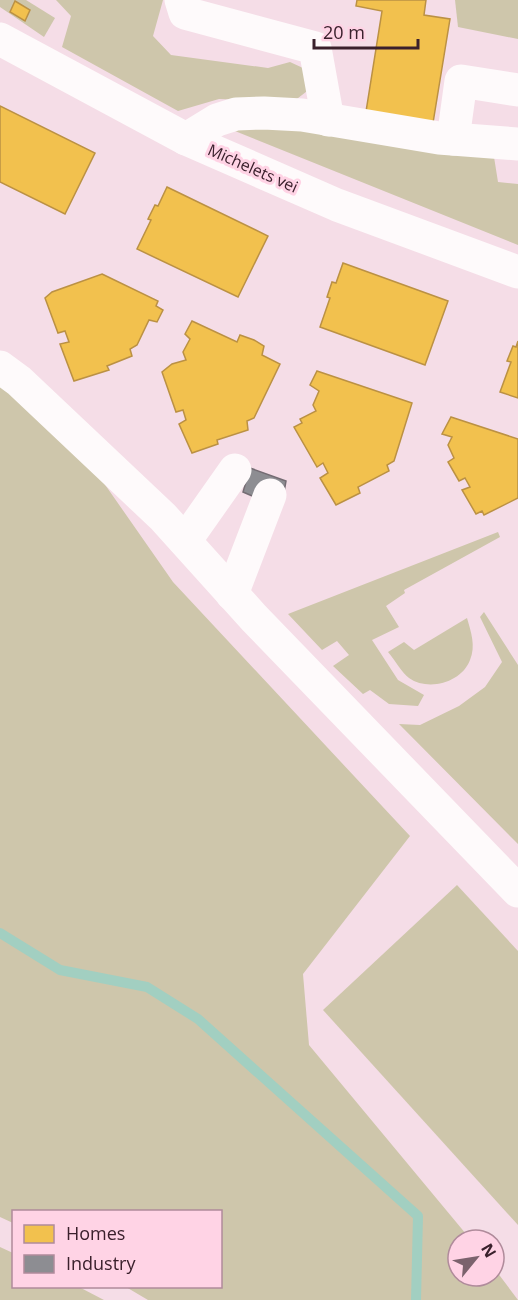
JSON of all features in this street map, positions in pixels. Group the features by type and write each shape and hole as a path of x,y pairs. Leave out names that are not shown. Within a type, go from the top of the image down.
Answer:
{"street":[{"path":"181,0 184,13 315,48 328,120"},
{"name":"Michelets vei","path":"0,39 186,139 337,205 518,272"},
{"path":"453,139 461,81 518,90"},
{"path":"186,139 217,120 236,114 302,115 396,132 518,144"},
{"path":"0,367 19,381 163,517 232,594 518,891"},
{"path":"184,541 235,470"},
{"path":"232,594 270,495"}],"shaded area":[{"path":"0,0 26,0 55,18 44,37 0,7"},
{"path":"56,0 163,0 153,36 171,55 268,68 290,62 303,68 311,88 293,102 219,99 178,111 62,47 71,16"},
{"path":"455,0 518,0 518,39 458,27"},
{"path":"230,129 311,129 494,157 498,182 518,184 518,245"},
{"path":"0,367 55,413 173,582 410,836 303,974 309,1045 461,1228 446,1228 446,1288 506,1288 506,1284 518,1300 148,1300 128,1288 222,1288 222,1210 12,1210 12,1223 0,1217"},
{"path":"498,532 500,537 404,590 405,593 386,606 399,627 372,640 398,680 424,695 418,706 389,704 370,690 363,694 333,666 349,655 337,641 322,650 288,614"},
{"path":"484,612 518,665 518,844 399,724 420,725 459,706 485,687 502,662 480,617"},
{"path":"467,618 472,639 472,655 466,668 452,679 435,684 417,682 406,676 388,652 404,642 414,650"},
{"path":"457,885 518,951 518,1225 323,1010"},
{"path":"0,1247 12,1253 12,1288 81,1288 104,1300 0,1300"}],"building: Homes":[{"path":"357,0 426,0 424,15 450,19 432,129 365,118 382,11 356,6"},
{"path":"15,1 30,10 25,21 10,12"},
{"path":"0,106 95,153 65,214 0,182"},
{"path":"167,187 268,236 238,297 137,249 151,220 148,219 155,205 158,206"},
{"path":"343,263 448,301 425,365 320,327 330,298 327,297 332,282 336,283"},
{"path":"102,274 158,301 156,306 163,310 157,322 149,320 137,345 130,349 132,356 107,366 109,370 74,381 60,344 69,342 65,331 58,333 45,298 52,292"},
{"path":"192,321 237,342 240,335 254,340 264,346 262,355 280,364 254,418 247,421 248,430 217,440 218,444 192,453 179,424 186,420 183,410 176,412 162,372 172,364 186,360 183,352 190,339 185,334"},
{"path":"518,341 518,398 500,392 511,362 507,361 513,346 516,347"},
{"path":"317,371 412,403 394,461 387,465 389,471 358,487 360,493 336,505 320,478 328,473 323,463 317,467 294,427 302,423 300,419 316,411 313,405 319,391 310,385"},
{"path":"451,417 518,439 518,498 484,515 482,511 476,514 462,490 470,487 465,478 459,481 448,462 454,458 448,445 452,437 442,434"}],"building: Industry":[{"path":"250,468 286,481 283,498 259,499 243,492"}],"waterway":[{"path":"0,933 60,970 147,987 198,1019 418,1216 416,1300"}]}
